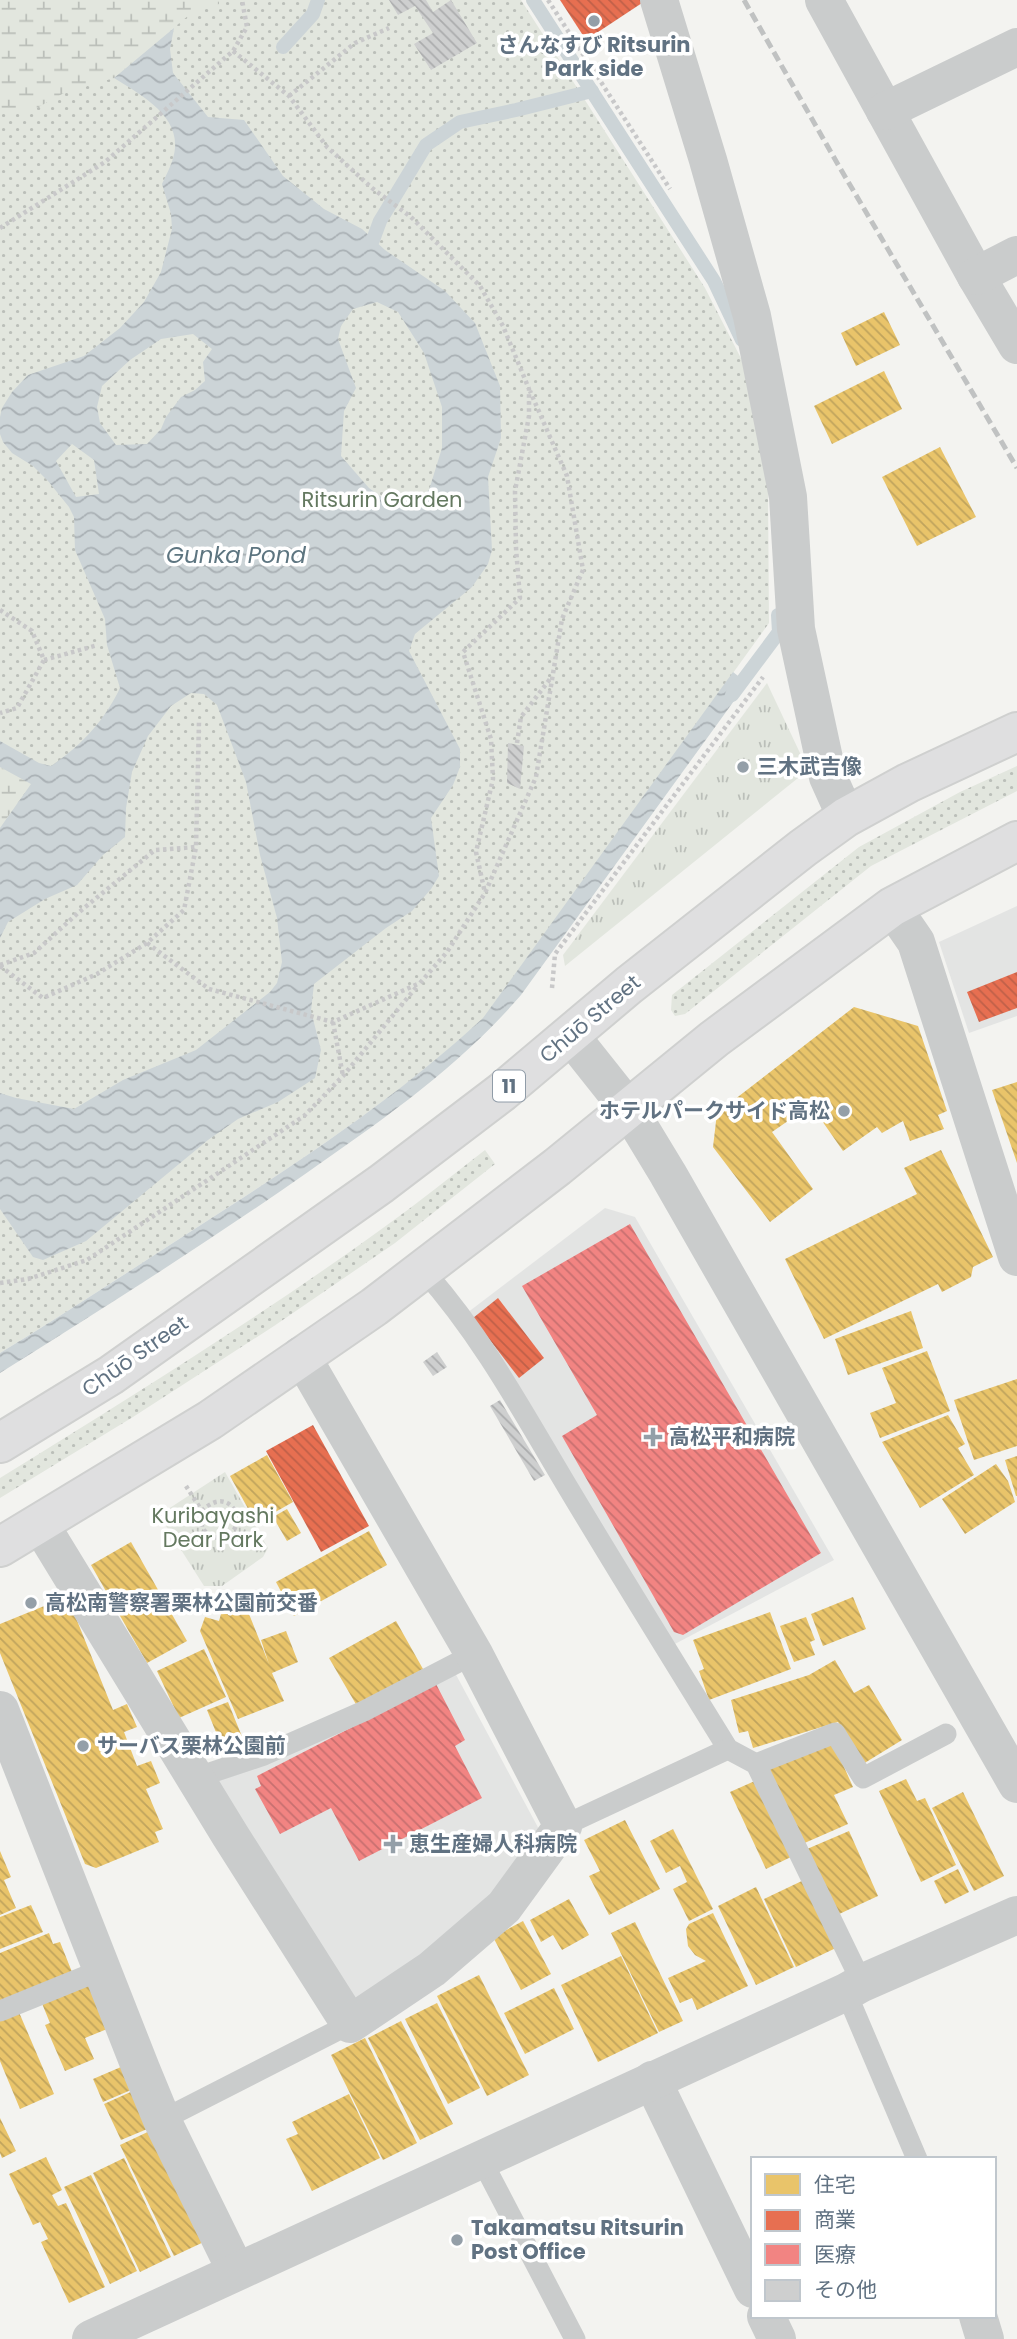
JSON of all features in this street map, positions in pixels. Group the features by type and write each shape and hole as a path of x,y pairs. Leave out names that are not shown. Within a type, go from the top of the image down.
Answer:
{"highway":[{"name":"Chūō Street","path":"0,1443 111,1375 381,1184 502,1092 629,985 846,817 908,783 1017,732"},
{"path":"0,1547 209,1420 424,1270 715,1039 892,907 1017,841"}],"street":[{"path":"659,0 752,316 788,498 796,629 828,777 846,817"},
{"path":"824,0 1017,345"},
{"path":"886,111 1017,47"},
{"path":"976,276 1017,255"},
{"path":"892,907 916,942 1017,1257"},
{"path":"570,1035 628,1108 1017,1784"},
{"path":"40,1524 195,1778 350,2024 432,1969 503,1907 563,1826 474,1654 301,1355"},
{"path":"0,1710 162,2120 236,2271"},
{"path":"91,2339 652,2080 1017,1916"},
{"path":"652,2080 751,2285"},
{"path":"767,2318 777,2339"},
{"path":"979,2318 985,2339"}],"lane":[{"path":"424,1270 453,1303 488,1353 589,1523 729,1749 757,1764 854,1988 916,2157"},
{"path":"195,1778 264,1755 363,1711 474,1654"},
{"path":"757,1764 835,1733 863,1778 946,1734"},
{"path":"563,1826 729,1749"},
{"path":"0,2011 101,1970"},
{"path":"162,2120 350,2024"},
{"path":"481,2159 575,2339"}],"path":[{"path":"0,229 105,162 233,51 247,27 242,0"},
{"path":"548,0 674,196"},
{"path":"289,96 355,43 389,28"},
{"path":"0,1283 28,1279 87,1259 304,1116 342,1076 447,952 485,893 537,777 562,619 583,570 568,476 503,326 480,286 411,217 372,188 327,147 289,96 233,51"},
{"path":"485,893 476,852 493,779 491,739 463,652 520,598 515,491 529,416 529,389"},
{"path":"0,610 32,631 44,660"},
{"path":"552,988 555,954 796,629"},
{"path":"0,713 17,708 44,660 98,645"},
{"path":"517,743 521,717 551,678"},
{"path":"0,965 43,998 97,974 147,943 184,910 196,847 199,721"},
{"path":"0,965 34,953 155,850 196,847"},
{"path":"147,943 209,989 333,1022 420,983"},
{"path":"333,1022 342,1076"},
{"path":"186,1486 202,1511 202,1528 209,1535 217,1538 233,1532 237,1524 237,1514 231,1505 220,1501 210,1503 202,1511"}],"shaded area":[{"path":"1017,906 1017,1016 969,1033 939,942"},
{"name":"高松平和病院","path":"605,1208 635,1217 834,1560 673,1645 467,1313"},
{"name":"恵生産婦人科病院","path":"454,1671 541,1833 491,1904 354,2007 214,1780"}],"green space":[{"name":"Ritsurin Garden","path":"0,0 521,0 705,288 747,370 768,489 769,623 484,1018 419,1073 316,1149 0,1353"},
{"path":"0,0 219,0 219,4 189,15 114,78 64,93 33,110 0,114"},
{"path":"767,683 808,770 565,966 563,955"},
{"path":"1017,766 1017,791 871,866 685,1014 675,1016 671,1010 672,995 859,847 960,792"},
{"path":"0,767 31,784 0,828"},
{"path":"485,1150 495,1164 395,1243 274,1326 133,1417 0,1498 0,1478 242,1325 337,1261"},
{"name":"Kuribayashi Dear Park","path":"225,1472 268,1548 263,1557 222,1586 204,1586 159,1515"}],"water":[{"name":"Gunka Pond","path":"174,28 170,49 173,73 208,117 244,120 283,176 324,209 362,229 385,250 445,291 475,323 500,386 501,438 488,477 492,550 488,564 472,587 415,634 409,651 460,749 460,767 453,785 431,818 439,876 412,911 314,984 311,1011 321,1050 315,1078 278,1102 238,1119 208,1140 86,1241 43,1260 33,1257 0,1209 0,1093 74,1109 123,1080 196,1050 270,992 277,983 282,962 277,918 260,855 246,782 217,705 204,694 191,693 171,706 148,736 132,772 126,808 125,837 103,855 77,885 45,899 8,922 0,938 0,828 31,784 0,767 0,741 39,763 51,766 91,732 120,688 107,645 105,619 75,550 74,517 48,481 33,466 12,453 0,434 2,408 28,375 84,356 120,328 144,302 161,272 172,229 171,214 162,184 173,158 174,136 170,125 155,106 114,78","holes":["377,302 398,312 424,353 442,407 442,448 429,490 410,504 391,504 369,488 341,456 344,411 356,388 338,339 341,326 353,309","193,334 212,349 203,362 205,381 181,397 166,417 161,429 147,444 116,445 100,423 97,407 102,386 130,360 161,339","72,444 94,460 99,494 76,497 56,461"]},
{"path":"733,672 747,683 521,995 473,1045 393,1111 308,1172 156,1274 0,1373 0,1353 316,1149 419,1073 483,1018"}],"building: 住宅":[{"path":"884,312 900,345 856,366 841,333"},
{"path":"884,371 902,409 832,444 814,406"},
{"path":"940,447 976,517 917,546 882,477"},
{"path":"854,1007 918,1026 947,1111 938,1115 944,1129 910,1141 903,1121 882,1133 877,1127 843,1151 811,1105 772,1132 813,1189 770,1222 713,1147 717,1113"},
{"path":"1017,1082 1017,1163 992,1090"},
{"path":"941,1150 993,1257 973,1267 971,1277 942,1292 938,1284 824,1339 785,1259 917,1194 904,1168"},
{"path":"911,1311 923,1348 848,1375 835,1339"},
{"path":"927,1351 950,1411 880,1438 870,1413 896,1403 882,1368"},
{"path":"1017,1379 1017,1446 974,1460 954,1400"},
{"path":"948,1415 965,1444 958,1448 974,1475 920,1508 882,1442"},
{"path":"267,1455 293,1502 256,1523 230,1476"},
{"path":"1017,1456 1017,1496 1016,1496 1005,1460"},
{"path":"996,1464 1008,1481 1015,1502 965,1534 942,1499"},
{"path":"287,1509 301,1533 287,1541 273,1517"},
{"path":"369,1531 387,1565 294,1616 276,1582"},
{"path":"131,1542 187,1641 147,1663 91,1565"},
{"path":"853,1597 866,1629 823,1646 811,1614"},
{"path":"243,1599 269,1664 261,1640 286,1631 298,1662 272,1673 284,1701 238,1719 200,1631 205,1617 219,1621 223,1607"},
{"name":"サーバス栗林公園前","path":"59,1600 63,1611 72,1608 113,1710 127,1704 137,1727 124,1732 137,1766 151,1761 160,1783 146,1789 163,1829 155,1832 159,1842 96,1868 85,1864 0,1653 0,1624"},
{"path":"770,1612 791,1669 709,1700 699,1671 704,1669 693,1640"},
{"path":"806,1617 815,1640 810,1642 815,1655 794,1662 780,1626"},
{"path":"396,1621 423,1669 357,1706 329,1658"},
{"path":"204,1649 226,1697 179,1718 157,1671"},
{"path":"835,1660 854,1693 869,1685 902,1740 863,1764 838,1722 753,1748 748,1731 739,1733 731,1700 809,1675"},
{"path":"228,1702 247,1749 226,1757 207,1710"},
{"path":"832,1740 853,1787 834,1795 848,1824 800,1845 766,1769"},
{"path":"906,1779 917,1801 925,1798 956,1865 921,1882 879,1791"},
{"path":"757,1780 793,1856 766,1869 730,1792"},
{"path":"963,1792 1004,1876 974,1891 932,1808"},
{"path":"625,1820 660,1889 609,1915 589,1876 600,1871 584,1840"},
{"path":"673,1829 713,1909 689,1921 673,1889 687,1882 680,1866 666,1873 650,1841"},
{"path":"849,1831 878,1896 837,1915 807,1849"},
{"path":"0,1851 11,1877 4,1880 16,1908 0,1915"},
{"path":"958,1869 969,1892 945,1904 934,1881"},
{"path":"806,1879 838,1947 796,1967 764,1899"},
{"path":"756,1887 794,1967 756,1985 718,1906"},
{"path":"569,1899 589,1935 562,1950 553,1935 541,1942 530,1920"},
{"path":"31,1905 43,1932 0,1949 0,1917"},
{"path":"713,1913 748,1986 697,2010 692,1998 680,2003 668,1978 706,1961 695,1955 688,1946 686,1929 689,1924"},
{"path":"523,1921 551,1974 521,1990 493,1937"},
{"path":"635,1922 683,2021 659,2032 611,1933"},
{"path":"49,1933 53,1944 60,1942 72,1972 0,2001 0,1953"},
{"path":"621,1956 658,2033 598,2062 561,1985"},
{"path":"479,1975 529,2075 487,2096 437,1996"},
{"path":"91,1979 112,2027 85,2038 94,2059 65,2071 45,2025 50,2023 41,2001"},
{"path":"554,1988 574,2029 525,2054 504,2013"},
{"path":"437,2003 480,2088 448,2104 405,2019"},
{"path":"18,2010 54,2094 20,2109 0,2061 0,2017"},
{"path":"401,2021 453,2124 420,2140 368,2038"},
{"path":"365,2038 417,2143 383,2160 331,2055"},
{"path":"128,2064 138,2087 103,2102 93,2079"},
{"path":"135,2090 152,2127 121,2140 104,2104"},
{"path":"349,2094 380,2158 312,2191 286,2139 298,2134 292,2122"},
{"path":"0,2118 16,2151 2,2158 0,2153"},
{"path":"154,2129 208,2240 174,2256 120,2145"},
{"path":"46,2157 62,2190 52,2195 58,2206 66,2203 105,2287 69,2303 41,2242 48,2239 40,2222 33,2225 9,2174"},
{"path":"124,2158 171,2257 140,2272 93,2173"},
{"path":"91,2175 137,2271 110,2284 64,2187"}],"building: 商業":[{"name":"さんなすび Ritsurin Park side","path":"560,0 640,0 642,3 586,40"},
{"path":"1017,972 1017,1008 979,1022 967,992"},
{"path":"498,1298 544,1358 519,1378 473,1318"},
{"path":"313,1425 369,1526 321,1552 266,1451"}],"building: 医療":[{"name":"高松平和病院","path":"630,1224 821,1553 683,1635 674,1632 562,1436 597,1415 522,1286"},
{"path":"436,1684 465,1740 455,1746 482,1798 359,1861 331,1808 280,1834 255,1789 261,1786 257,1776"}],"building: その他":[{"path":"389,0 426,0 433,12 451,0 477,43 431,70 414,44 433,33 415,6 398,15"},
{"path":"508,743 524,746 520,789 507,783"},
{"path":"437,1352 447,1367 433,1376 423,1362"},
{"path":"500,1400 545,1475 534,1481 490,1406"}],"waterway":[{"path":"283,47 313,14 318,0"},
{"path":"533,0 714,281 742,340"},
{"path":"373,240 380,221 426,145 460,122 592,91"},
{"path":"732,695 779,632 778,615"}],"railway":[{"path":"744,0 1017,468"}],"place":[{"name":"さんなすび Ritsurin Park side","path":"594,21"},
{"name":"三木武吉像","path":"743,767"},
{"name":"ホテルパークサイド高松","path":"844,1111"},
{"name":"高松平和病院","path":"653,1437"},
{"name":"高松南警察署栗林公園前交番","path":"31,1603"},
{"name":"サーバス栗林公園前","path":"83,1746"},
{"name":"恵生産婦人科病院","path":"393,1844"},
{"name":"Takamatsu Ritsurin Post Office","path":"457,2240"}]}
